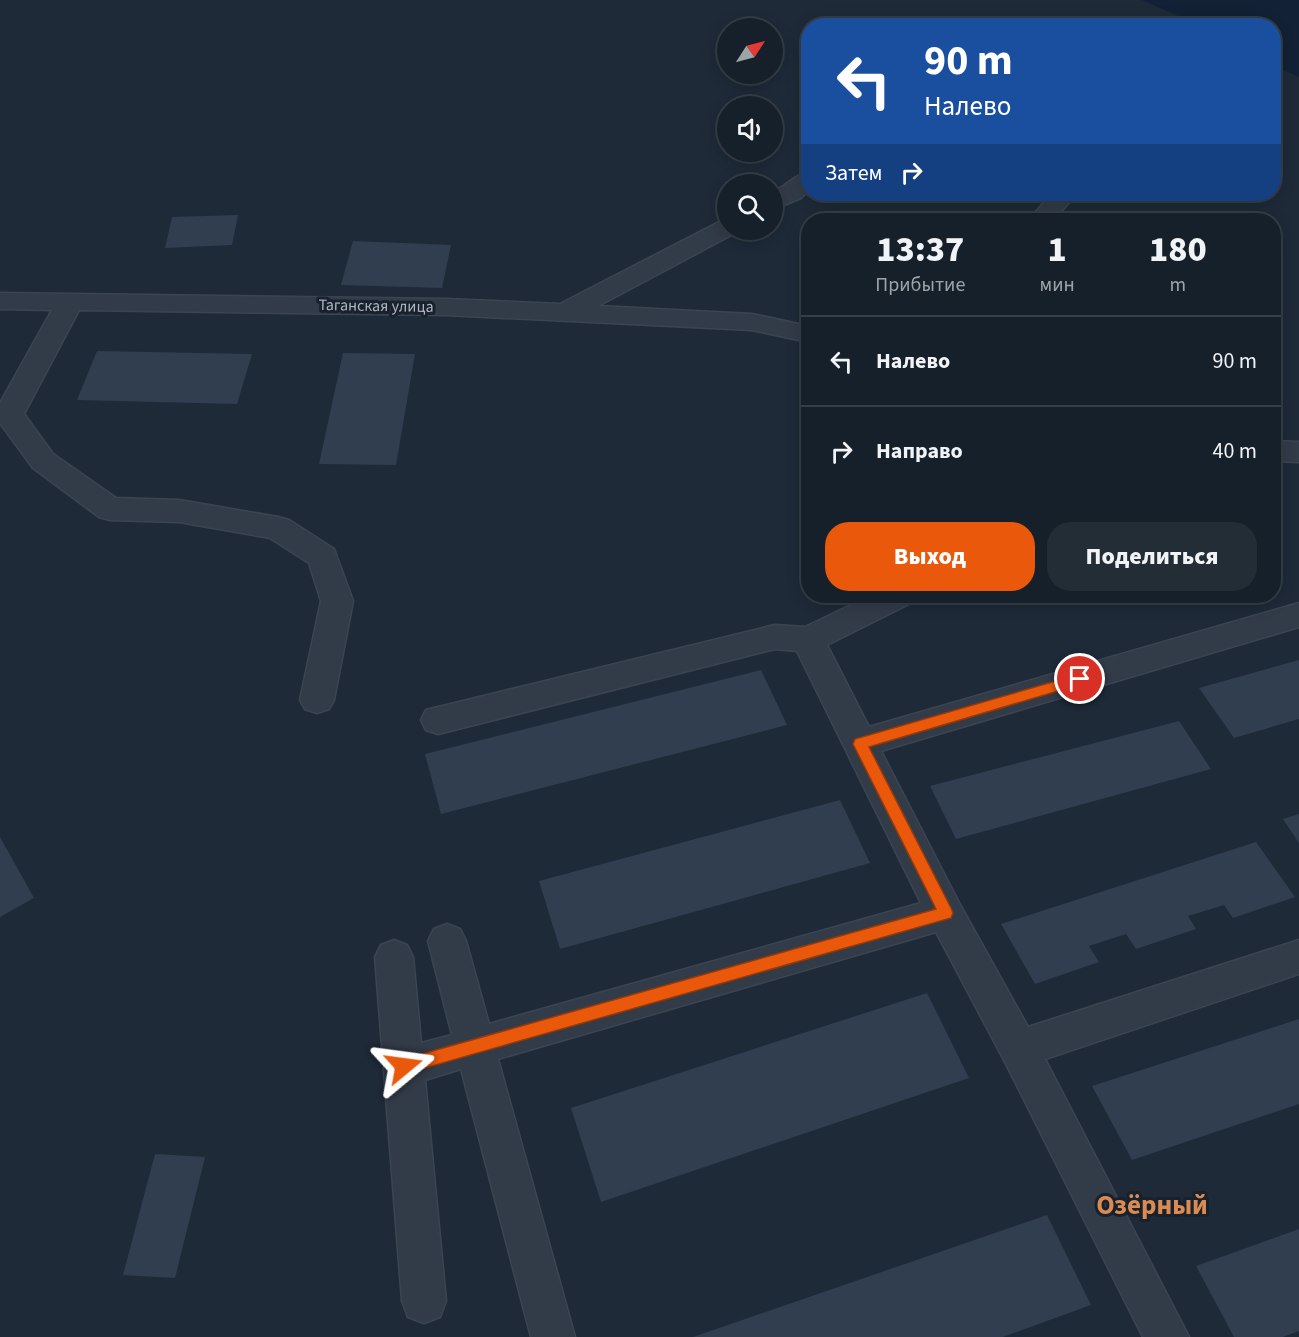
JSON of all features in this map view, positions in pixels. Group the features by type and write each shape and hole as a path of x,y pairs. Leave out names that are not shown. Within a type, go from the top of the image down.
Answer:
{"street":[{"path":"783,198 801,186"},
{"path":"1047,213 1058,201"},
{"path":"564,313 717,233"},
{"name":"Таганская улица","path":"0,301 446,307 752,322 801,332"},
{"path":"70,302 5,414 43,461 110,508 179,511 278,528 323,557 337,601 316,700"},
{"path":"1281,451 1299,452"},
{"path":"438,720 775,637 808,640 884,603"},
{"path":"860,744 1299,615"},
{"path":"808,640 945,913 1019,1049 1167,1337"},
{"path":"404,1066 945,913"},
{"path":"447,941 553,1337"},
{"path":"394,957 424,1301"},
{"path":"1019,1049 1299,957"}],"water":[{"path":"1142,0 1299,0 1299,77 1281,69 1281,18 1183,18"}],"building":[{"path":"238,215 232,245 165,248 172,217"},
{"path":"353,241 451,245 442,288 341,285"},
{"path":"97,351 252,354 237,404 77,400"},
{"path":"343,353 415,354 396,465 319,464"},
{"path":"1299,660 1299,719 1234,738 1199,688"},
{"path":"761,670 787,725 441,814 425,754"},
{"path":"1179,721 1211,769 956,839 930,786"},
{"path":"840,800 870,863 560,949 539,881"},
{"path":"1299,814 1299,843 1283,819"},
{"path":"0,837 34,898 0,917"},
{"path":"1256,842 1295,897 1233,918 1224,905 1188,916 1196,929 1136,949 1126,934 1089,946 1099,962 1035,984 1001,924"},
{"path":"927,993 969,1078 601,1202 571,1108"},
{"path":"1299,1019 1299,1104 1132,1160 1092,1086"},
{"path":"155,1154 205,1157 175,1278 123,1275"},
{"path":"1047,1215 1091,1305 1003,1337 693,1337"},
{"path":"1299,1229 1299,1331 1283,1337 1234,1337 1196,1266"}],"district":[{"name":"Озёрный","path":"1152,1205"}],"route":[{"path":"404,1066 945,913 860,744 1080,679"}]}
